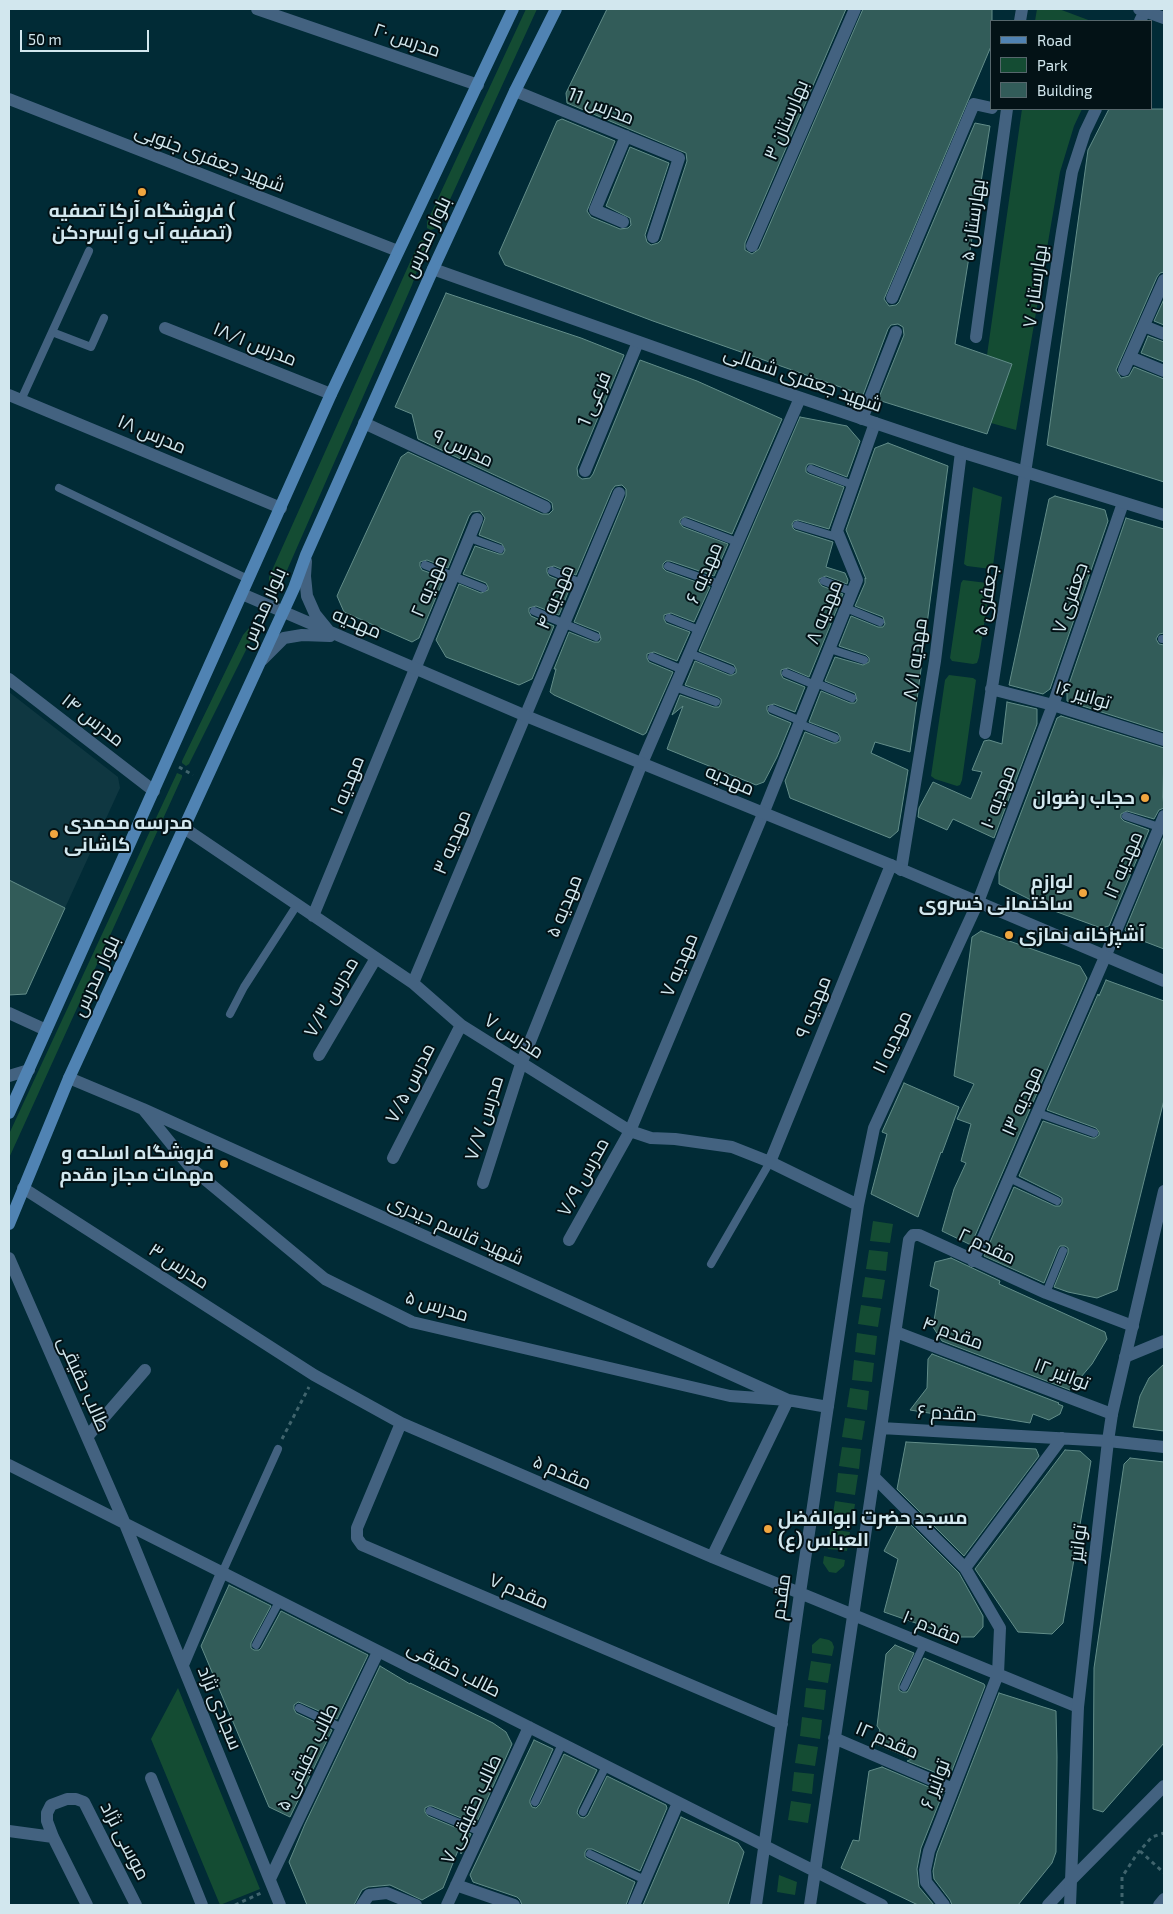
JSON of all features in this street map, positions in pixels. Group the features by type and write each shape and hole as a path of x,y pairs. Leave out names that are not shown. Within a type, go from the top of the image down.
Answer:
{"main road":[{"name":"بلوار مدرس","path":"9,1113 332,394 513,9"},
{"name":"بلوار مدرس","path":"9,1224 69,1078 283,612 306,555 433,269 515,91 556,9"}],"street":[{"name":"بهارستان ۳","path":"752,246 855,9"},
{"name":"مدرس ۲۰","path":"263,10 478,85"},
{"path":"1142,12 1164,18"},
{"name":"مدرس 11","path":"515,91 679,158 653,237"},
{"name":"شهید جعفری جنوبی","path":"9,99 398,251"},
{"path":"892,298 974,104 990,108"},
{"name":"بهارستان ۵","path":"976,337 1007,110"},
{"name":"بهارستان ۷","path":"1026,472 1072,172 1085,132 1096,110"},
{"path":"623,222 595,210 626,136"},
{"name":"شهید جعفری شمالی","path":"433,269 800,398 961,452 1164,515"},
{"path":"1124,370 1164,280"},
{"path":"1144,326 1164,334"},
{"name":"مدرس ۱۸/۱","path":"165,328 332,394"},
{"path":"862,418 896,332"},
{"name":"فرعی 1","path":"585,471 638,342"},
{"path":"1130,357 1164,371"},
{"name":"مدرس ۱۸","path":"15,397 281,508"},
{"name":"مهدیه ۶","path":"642,763 800,398"},
{"name":"مدرس ۹","path":"364,423 546,506"},
{"name":"مهدیه ۸","path":"763,814 858,580 837,531 875,423"},
{"name":"مهدیه ۸/۱","path":"896,867 935,661 961,452"},
{"name":"جعفری ۵","path":"985,733 1026,472"},
{"name":"مهدیه ۴","path":"526,716 619,493"},
{"name":"جعفری ۷","path":"1053,705 1123,503"},
{"name":"مهدیه ۲","path":"414,668 477,519"},
{"path":"306,555 304,576 307,596 315,614 327,629 342,638"},
{"name":"مهدیه","path":"242,594 526,716 896,867 1164,981"},
{"path":"260,662 284,638 318,634 342,638"},
{"name":"مهدیه ۱","path":"314,916 414,668"},
{"name":"مدرس ۱۴","path":"9,679 154,791"},
{"name":"توانیر ۱۶","path":"991,689 1053,705 1164,740"},
{"name":"مهدیه ۱۰","path":"978,902 1053,705"},
{"name":"مهدیه ۳","path":"413,982 526,716"},
{"name":"مهدیه ۵","path":"521,1064 642,763"},
{"name":"مهدیه ۷","path":"630,1131 763,814"},
{"name":"مهدیه ۱۲","path":"1105,956 1162,822"},
{"name":"مدرس ۷","path":"184,828 413,982 461,1024 521,1064 630,1131 651,1138 675,1138 732,1147 770,1162 858,1205"},
{"name":"مهدیه ۹","path":"770,1162 896,867"},
{"name":"مهدیه ۱۱","path":"858,1205 878,1117 978,902"},
{"name":"مهدیه ۱۳","path":"973,1261 1105,956"},
{"name":"مدرس ۷/۳","path":"319,1055 376,958"},
{"path":"9,1013 46,1030"},
{"name":"مدرس ۷/۵","path":"393,1158 461,1024"},
{"name":"مدرس ۷/۷","path":"483,1183 521,1064"},
{"path":"9,1076 29,1070"},
{"name":"شهید قاسم حیدری","path":"69,1078 143,1109 788,1400 828,1408"},
{"name":"مدرس ۵","path":"143,1109 190,1166 325,1279 412,1322 730,1396 788,1400"},
{"name":"مدرس ۷/۹","path":"569,1240 630,1131"},
{"name":"مدرس ۳","path":"23,1188 314,1375"},
{"name":"توانیر","path":"1070,1905 1078,1707 1108,1441 1112,1414 1164,1191"},
{"name":"مقدم","path":"756,1905 858,1205"},
{"name":"مقدم ۲","path":"896,1332 909,1240 913,1236 919,1235 1046,1293 1133,1326"},
{"name":"طالب حقیقی","path":"9,1258 125,1524"},
{"path":"810,1905 852,1615 896,1332"},
{"name":"مقدم ۴","path":"896,1332 998,1370"},
{"path":"1126,1357 1164,1341"},
{"path":"87,1437 145,1370"},
{"name":"توانیر ۱۲","path":"998,1370 1112,1414"},
{"name":"مقدم ۵","path":"314,1375 401,1423 800,1593"},
{"path":"712,1557 788,1400"},
{"name":"مقدم ۷","path":"401,1423 357,1528 357,1538 362,1544 782,1724"},
{"name":"مقدم ۶","path":"882,1428 1108,1441 1164,1447"},
{"path":"965,1568 1062,1438"},
{"name":"طالب حقیقی","path":"9,1464 528,1728 882,1905"},
{"name":"توانیر ۶","path":"874,1477 965,1568 1000,1628 998,1674 930,1851 925,1870 926,1882 944,1905"},
{"name":"سجادی نژاد","path":"125,1524 280,1905"},
{"path":"183,1665 222,1573"},
{"name":"مقدم ۱۰","path":"800,1593 1078,1707"},
{"name":"طالب حقیقی ۵","path":"271,1883 378,1652"},
{"name":"طالب حقیقی ۷","path":"447,1905 528,1728"},
{"name":"مقدم ۱۲","path":"834,1738 954,1789"},
{"path":"151,1778 202,1905"},
{"path":"1048,1905 1164,1786"},
{"name":"موسی نژاد","path":"87,1905 47,1821 50,1805 66,1799 76,1799 84,1802 136,1905"},
{"path":"634,1905 678,1803"},
{"path":"9,1831 53,1837"},
{"path":"456,1885 514,1905"},
{"path":"362,1905 369,1895 387,1893 416,1905"},
{"path":"1158,1905 1164,1899"}],"lane":[{"path":"15,397 52,332 89,251"},
{"path":"52,332 91,347 104,318"},
{"path":"811,469 853,485"},
{"path":"59,488 248,580"},
{"path":"685,522 737,542"},
{"path":"797,525 840,538"},
{"path":"470,538 500,549"},
{"path":"425,565 483,588"},
{"path":"668,566 719,584"},
{"path":"552,571 581,583"},
{"path":"824,581 853,592"},
{"path":"846,608 880,622"},
{"path":"534,611 596,637"},
{"path":"669,618 699,630"},
{"path":"830,649 864,660"},
{"path":"689,653 731,670"},
{"path":"652,657 682,670"},
{"path":"786,672 852,698"},
{"path":"675,687 716,702"},
{"path":"772,709 835,738"},
{"path":"1126,816 1162,822"},
{"path":"230,1014 244,986 297,905"},
{"path":"1038,1113 1094,1133"},
{"path":"711,1264 770,1162"},
{"path":"1009,1178 1058,1202"},
{"path":"1046,1293 1063,1251"},
{"path":"222,1573 278,1449"},
{"path":"256,1645 279,1602"},
{"path":"904,1687 924,1644"},
{"path":"299,1708 342,1728"},
{"path":"535,1802 562,1744"},
{"path":"583,1812 606,1766"},
{"path":"430,1812 481,1832"},
{"path":"590,1854 645,1880"}],"path":[{"path":"167,761 205,781"},
{"path":"278,1449 314,1375"},
{"path":"1122,1905 1122,1877 1152,1837 1164,1834"},
{"path":"1140,1851 1164,1873"},
{"path":"235,1905 271,1883"}],"shaded area":[{"name":"مدرسه محمدی کاشانی","path":"9,692 118,777 120,788 65,908 9,880"}],"green space":[{"path":"526,9 537,9 437,228 431,230 427,228 427,222"},
{"path":"1037,9 1059,9 1088,20 1035,20"},
{"path":"1022,110 1082,110 1074,126 1060,172 1016,430 991,423 1012,364 987,355"},
{"path":"422,240 427,243 412,285 281,584 273,586 269,583 269,577 419,242"},
{"path":"973,487 1002,497 993,566 991,569 964,564"},
{"path":"963,580 987,583 990,586 979,657 977,663 973,664 952,661 950,658"},
{"path":"249,628 255,632 189,764 186,766 182,761 243,635"},
{"path":"949,675 976,680 962,780 960,785 957,786 931,776 945,680"},
{"path":"177,773 182,775 182,777 9,1158 9,1134"},
{"path":"873,1221 893,1224 890,1243 870,1241"},
{"path":"869,1250 888,1252 886,1271 866,1269"},
{"path":"865,1277 885,1280 882,1299 862,1297"},
{"path":"861,1305 881,1308 878,1327 858,1324"},
{"path":"857,1333 877,1336 875,1355 855,1352"},
{"path":"854,1360 874,1363 872,1382 852,1380"},
{"path":"850,1388 869,1391 867,1410 847,1407"},
{"path":"845,1418 865,1421 862,1440 842,1437"},
{"path":"842,1447 861,1449 859,1469 839,1466"},
{"path":"838,1473 858,1475 855,1495 836,1492"},
{"path":"835,1501 855,1504 852,1523 832,1520"},
{"path":"830,1529 850,1532 847,1551 828,1549"},
{"path":"824,1556 845,1560 844,1566 836,1573 829,1572 823,1563"},
{"path":"820,1638 832,1642 834,1647 832,1656 812,1653 812,1645"},
{"path":"811,1661 831,1664 828,1683 808,1680"},
{"path":"178,1688 260,1889 220,1905 151,1739"},
{"path":"806,1688 826,1690 824,1710 804,1707"},
{"path":"802,1717 822,1720 820,1739 800,1736"},
{"path":"798,1744 818,1747 815,1766 795,1763"},
{"path":"794,1772 814,1774 812,1794 792,1791"},
{"path":"791,1801 811,1804 808,1823 788,1820"},
{"path":"779,1875 797,1882 795,1895 777,1892"}],"building":[{"path":"607,9 846,9 745,243 745,250 752,254 759,249 863,9 992,9 990,49 884,299 889,306 896,305 899,302 975,123 990,126 955,344 1012,364 987,434 878,400 904,335 903,327 898,324 891,325 888,329 863,395 653,321 505,265 499,253 557,121 562,119 615,141 587,211 591,217 620,229 628,228 631,225 630,218 606,206 630,147 669,163 645,235 647,242 651,245 661,240 687,161 686,153 567,103 566,93"},
{"path":"1164,109 1164,272 1160,273 1157,277 1116,370 1121,378 1129,376 1134,367 1164,379 1164,482 1047,445 1088,150 1108,110"},
{"path":"446,293 581,338 624,355 577,468 578,476 582,479 590,478 593,474 640,360 697,381 782,419 732,534 687,517 680,520 683,527 728,544 714,576 670,561 666,561 663,564 663,568 666,571 710,587 694,622 671,613 664,615 666,623 690,632 677,661 654,652 647,654 649,662 673,672 646,733 643,735 550,692 556,669 554,669 569,632 594,642 599,642 601,639 599,632 574,622 626,496 626,489 622,485 615,486 612,490 576,575 554,566 547,568 549,576 571,585 559,615 536,606 529,608 531,616 554,626 532,679 519,685 446,657 436,640 459,584 481,593 488,590 486,583 463,574 475,546 499,554 503,554 505,550 502,544 479,535 485,518 480,511 472,512 469,516 448,568 427,560 420,562 422,570 444,578 419,638 412,642 344,612 337,596 401,457 408,452 542,514 549,514 553,510 552,503 548,500 418,439 412,414 395,407"},
{"path":"1164,299 1164,325 1154,321"},
{"path":"1148,336 1164,342 1164,362 1141,353"},
{"path":"800,417 847,426 860,441 847,477 813,464 808,464 806,467 806,472 809,474 844,487 829,529 798,520 792,524 795,530 833,542 826,567 845,573 848,580 847,584 826,576 819,579 822,586 843,594 809,677 788,668 781,670 783,678 805,687 795,712 774,704 767,706 769,714 791,723 764,782 756,785 667,749 683,706 672,715 680,695 714,707 719,707 721,703 721,699 718,697 685,685 695,661 729,675 736,673 734,665 699,651"},
{"path":"888,443 948,466 910,752 875,742 871,753 908,770 898,831 890,838 790,798 785,781 805,732 833,743 840,741 838,733 809,722 821,691 850,703 855,703 857,700 855,693 825,681 835,657 863,665 869,662 869,658 866,655 839,646 851,616 878,627 883,627 885,624 883,617 855,606 866,579 846,530 875,448"},
{"path":"1055,496 1105,510 1108,521 1050,689 1043,694 1009,685 1049,499"},
{"path":"1126,518 1164,529 1164,633 1159,634 1156,639 1159,644 1164,645 1164,732 1067,701 1067,690"},
{"path":"1007,702 1037,709 1037,724 994,838 953,819 947,830 918,817 919,808 933,782 971,799 982,772 972,770 984,741 989,740 1002,744"},
{"path":"1061,716 1164,748 1164,808 1159,810 1154,819 1127,811 1121,814 1121,818 1124,821 1149,830 1109,926 1101,928 1049,909 999,884 999,872 1009,844 1057,718"},
{"path":"1164,836 1164,949 1130,936 1125,930"},
{"path":"9,880 65,908 26,994 9,995"},
{"path":"981,931 1080,966 1087,978 971,1245 942,1231 954,1189 966,1163 961,1161 971,1124 957,1119 974,1084 954,1076 972,937"},
{"path":"1106,980 1164,1001 1164,1100 1117,1290 1097,1298 1054,1287 1068,1253 1068,1248 1065,1246 1060,1246 1058,1249 1044,1283 984,1256 1014,1187 1055,1206 1060,1206 1062,1203 1062,1198 1059,1196 1019,1176 1043,1121 1092,1138 1099,1135 1096,1128 1047,1110"},
{"path":"904,1083 959,1107 918,1217 871,1194 887,1134 882,1132"},
{"path":"951,1258 1000,1281 999,1284 1105,1332 1107,1339 1092,1364 1070,1390 942,1341 933,1327 939,1290 930,1286 935,1262"},
{"path":"932,1354 1059,1403 1063,1406 1060,1414 1049,1420 1033,1414 1030,1423 938,1408 935,1414 910,1410 927,1388 928,1359"},
{"path":"1164,1364 1164,1431 1133,1427 1140,1396 1149,1378"},
{"path":"906,1442 1036,1449 1039,1456 964,1556 897,1489"},
{"path":"1065,1450 1080,1451 1091,1461 1063,1623 1052,1634 1018,1632 975,1569"},
{"path":"1130,1458 1164,1462 1164,1743 1103,1812 1093,1809 1094,1668 1124,1464"},
{"path":"902,1516 959,1573 983,1616 983,1627 974,1637 956,1637 884,1612 898,1559 884,1551"},
{"path":"229,1585 271,1606 251,1643 251,1648 254,1650 261,1648 281,1611 368,1655 337,1719 298,1702 294,1705 296,1713 332,1730 290,1817 269,1807 201,1646"},
{"path":"895,1645 914,1653 899,1685 899,1690 902,1692 907,1692 909,1689 924,1658 985,1686 949,1778 907,1761 912,1759 874,1743 880,1730 877,1726 886,1654"},
{"path":"380,1666 410,1684 493,1723 506,1732 512,1744 476,1824 432,1806 425,1808 428,1816 471,1834 461,1854 459,1848 443,1888 422,1900 390,1885 368,1887 362,1890 354,1905 307,1905 289,1862"},
{"path":"999,1693 1056,1711 1056,1852 1052,1863 1018,1905 952,1905 934,1879 933,1871 937,1853"},
{"path":"534,1740 553,1749 530,1800 532,1807 536,1808 540,1804 564,1754 597,1770 578,1809 577,1813 580,1817 584,1818 588,1815 607,1776 666,1805 667,1808 640,1871 592,1849 587,1849 585,1852 585,1857 588,1859 635,1882 626,1905 522,1905 517,1897 473,1882 470,1875"},
{"path":"882,1767 943,1793 921,1848 917,1869 919,1887 934,1905 918,1905 841,1868 853,1840 859,1841 869,1771"},
{"path":"681,1817 738,1843 744,1852 728,1905 643,1905"}],"place":[{"name":"فروشگاه آرکا تصفیه ( تصفیه آب و آبسردکن)","path":"142,192"},
{"name":"حجاب رضوان","path":"1145,798"},
{"name":"مدرسه محمدی کاشانی","path":"54,834"},
{"name":"لوازم ساختمانی خسروی","path":"1083,893"},
{"name":"آشپزخانه نمازی","path":"1009,935"},
{"name":"فروشگاه اسلحه و مهمات مجاز مقدم","path":"224,1164"},
{"name":"مسجد حضرت ابوالفضل العباس (ع)","path":"768,1529"}]}
